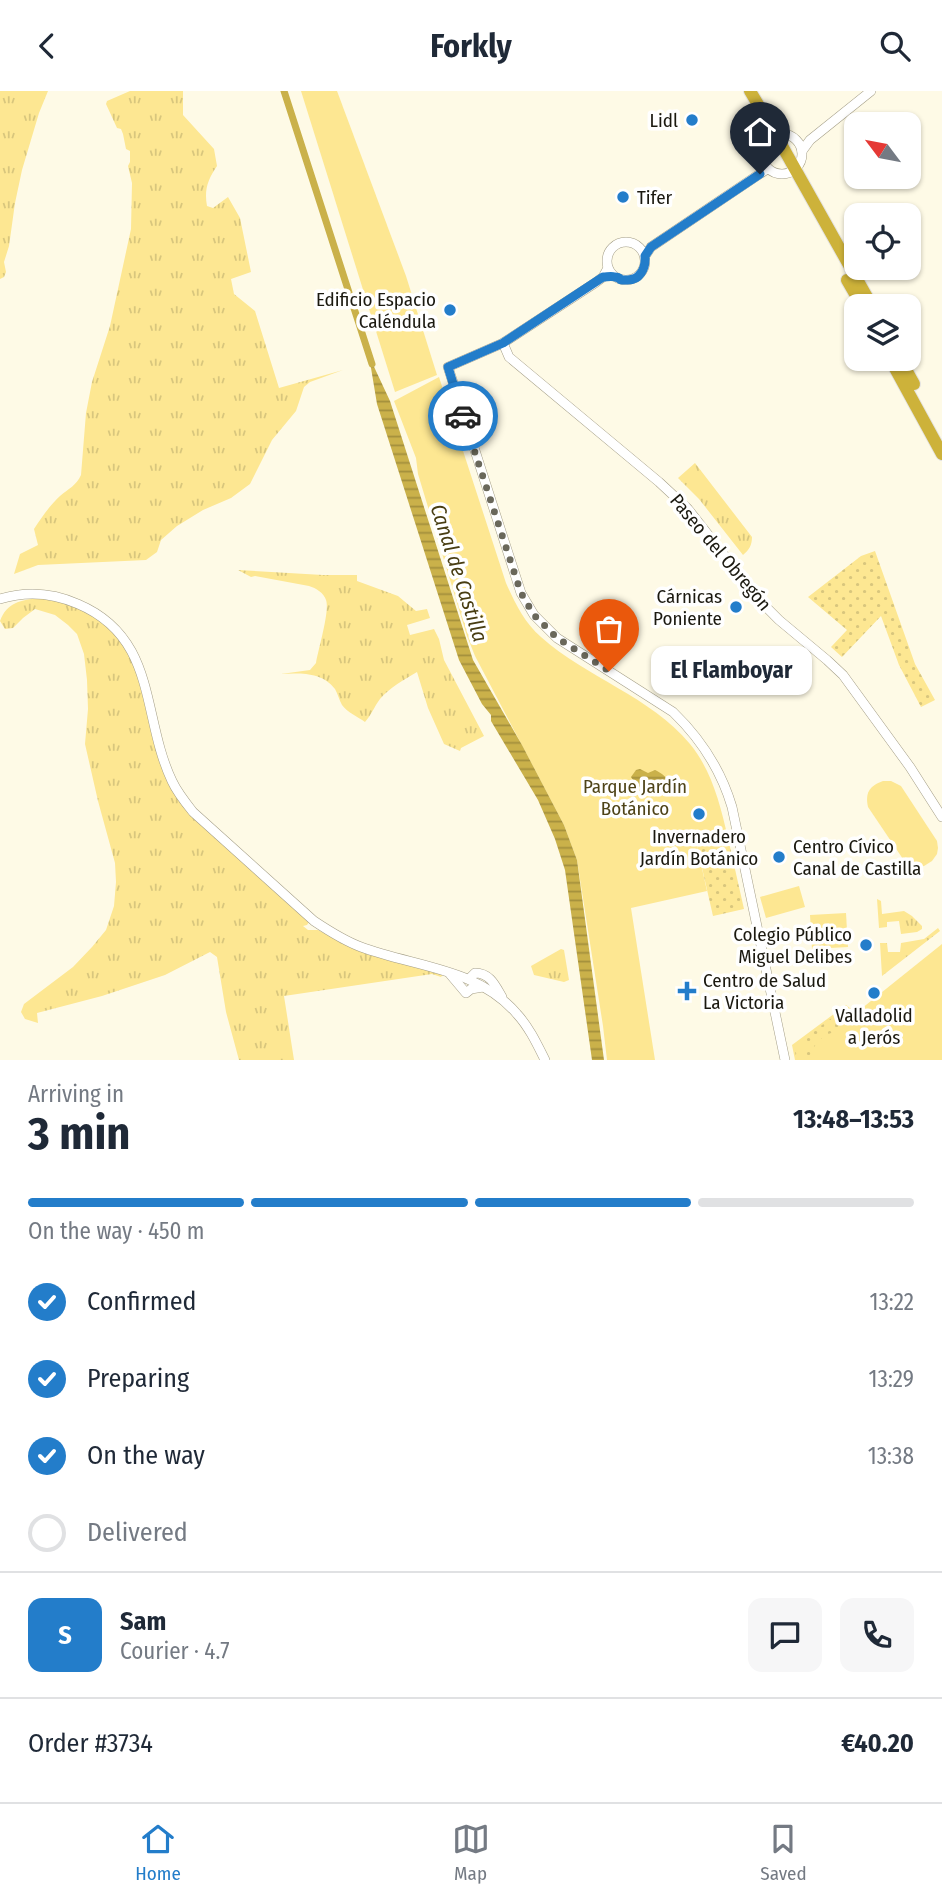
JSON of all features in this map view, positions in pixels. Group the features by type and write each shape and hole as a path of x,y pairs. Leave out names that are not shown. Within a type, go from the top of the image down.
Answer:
{"highway":[{"path":"740,91 772,137 865,294"},
{"path":"750,91 772,137"},
{"path":"792,171 856,294"},
{"path":"897,371 942,454"},
{"path":"906,371 942,437"}],"street":[{"path":"799,146 872,91"},
{"path":"786,134 799,146 801,159 792,171 776,174 763,163 763,145 772,137 786,134"},
{"path":"643,252 767,169"},
{"path":"603,277 628,280 640,275 645,265 643,252 629,242 617,245 608,256 608,268 603,277 503,343 448,367 521,593 534,615 557,638 673,712 704,746 721,777 732,807 785,1060"},
{"path":"608,268 615,277"},
{"name":"Paseo del Obregón","path":"503,343 509,357 674,494 760,601 843,675 910,767 942,817"},
{"path":"0,599 22,594 48,595 76,603 100,616 122,638 136,660 144,680 166,766 177,790 193,812 314,921 372,951 469,979 507,1004"},
{"path":"446,971 466,993 471,989 483,987"},
{"path":"469,979 475,973 489,978 526,1026 545,1060"}],"green space":[{"path":"0,91 48,91 22,170 4,262 6,272 0,279"},
{"path":"130,91 183,91 183,115 214,149 217,166 208,185 207,206 213,208 228,197 240,218 251,272 231,279 234,294 255,311 279,388 343,370 310,382 304,387 296,411 272,440 250,484 231,498 203,510 177,526 161,540 157,552 146,560 38,565 14,574 20,554 38,545 34,529 53,503 75,484 81,475 86,413 92,382 110,326 131,229 132,183 128,166 130,151 126,149 121,129 117,128 106,104 107,101"},
{"path":"301,91 337,91 406,276 437,375 395,392"},
{"name":"Parque Jardín Botánico","path":"439,377 506,583 525,619 541,637 559,651 637,700 674,727 698,754 718,800 728,838 697,846 707,891 631,908 655,1060 607,1060 577,860 564,825 467,636 418,474 416,458 394,401"},
{"path":"695,463 752,537 750,547 743,555 699,499 678,478"},
{"path":"875,551 915,664 935,700 921,707 899,665 881,616 842,657 831,647 847,630 808,597 861,556"},
{"path":"238,570 357,575 357,581 398,596 416,611 427,609 430,618 407,625 410,635 434,629 444,660 484,736 460,751 444,744 428,708 417,672 384,695 365,722 344,708 335,689 324,679 303,674 281,674 310,670 316,663 326,613 325,597 309,586 251,577"},
{"path":"40,598 69,604 98,619 117,636 131,655 172,786 309,922 303,926 308,930 318,930 347,945 444,973 441,977 432,974 284,996 294,1060 239,1060 226,1012 217,957 210,952 165,975 102,996 37,1013 38,1023 25,1019 21,1012 24,1004 73,967 106,930 114,906 116,882 115,863 85,744 87,680 84,654 77,634 55,615 35,609 13,628 5,629 0,621 16,603"},
{"path":"883,781 891,781 901,786 937,841 937,854 924,866 910,866 905,862 868,807 869,791"},
{"path":"728,838 744,909 713,916 697,846"},
{"path":"799,886 805,907 766,918 760,897"},
{"path":"877,899 881,901 882,914 904,911 922,926 922,929 901,934 899,921 887,922 887,927 879,928"},
{"path":"846,913 848,947 812,949 810,915"},
{"path":"938,928 940,931 882,976 880,943 887,943 888,952 900,952 901,943 924,939"},
{"path":"942,944 942,1060 795,1060 792,1045 846,1005 856,1013"},
{"path":"561,949 564,950 569,980 564,982 534,975 531,966"},
{"path":"847,1007 844,1029 822,1038 814,1046 809,1058 796,1057 795,1052 805,1049 804,1044 793,1046"}],"shaded area":[{"path":"369,356 390,401 473,660 564,825 577,860 604,1060 592,1060 565,870 555,839 538,800 491,721 491,715 482,704 459,660 377,404"},
{"path":"640,769 648,773 658,771 670,785 659,792 637,786 631,777"}],"waterway":[{"name":"Canal de Castilla","path":"284,91 372,364"}],"way so far":[{"path":"463,416 521,593 543,626 609,671"}],"place":[{"name":"Lidl","path":"692,120"},
{"name":"Tifer","path":"623,197"},
{"name":"Edificio Espacio Caléndula","path":"450,310"},
{"name":"Cárnicas Poniente","path":"736,607"},
{"name":"El Flamboyar","path":"609,671"},
{"name":"Invernadero Jardín Botánico","path":"699,814"},
{"name":"Centro Cívico Canal de Castilla","path":"779,857"},
{"name":"Colegio Público Miguel Delibes","path":"866,945"},
{"name":"Centro de Salud La Victoria","path":"687,991"},
{"name":"Valladolid a Jerós","path":"874,993"}],"route":[{"path":"463,416 448,367 503,343 603,277 634,279 643,270 645,256 651,247 760,174"}]}
